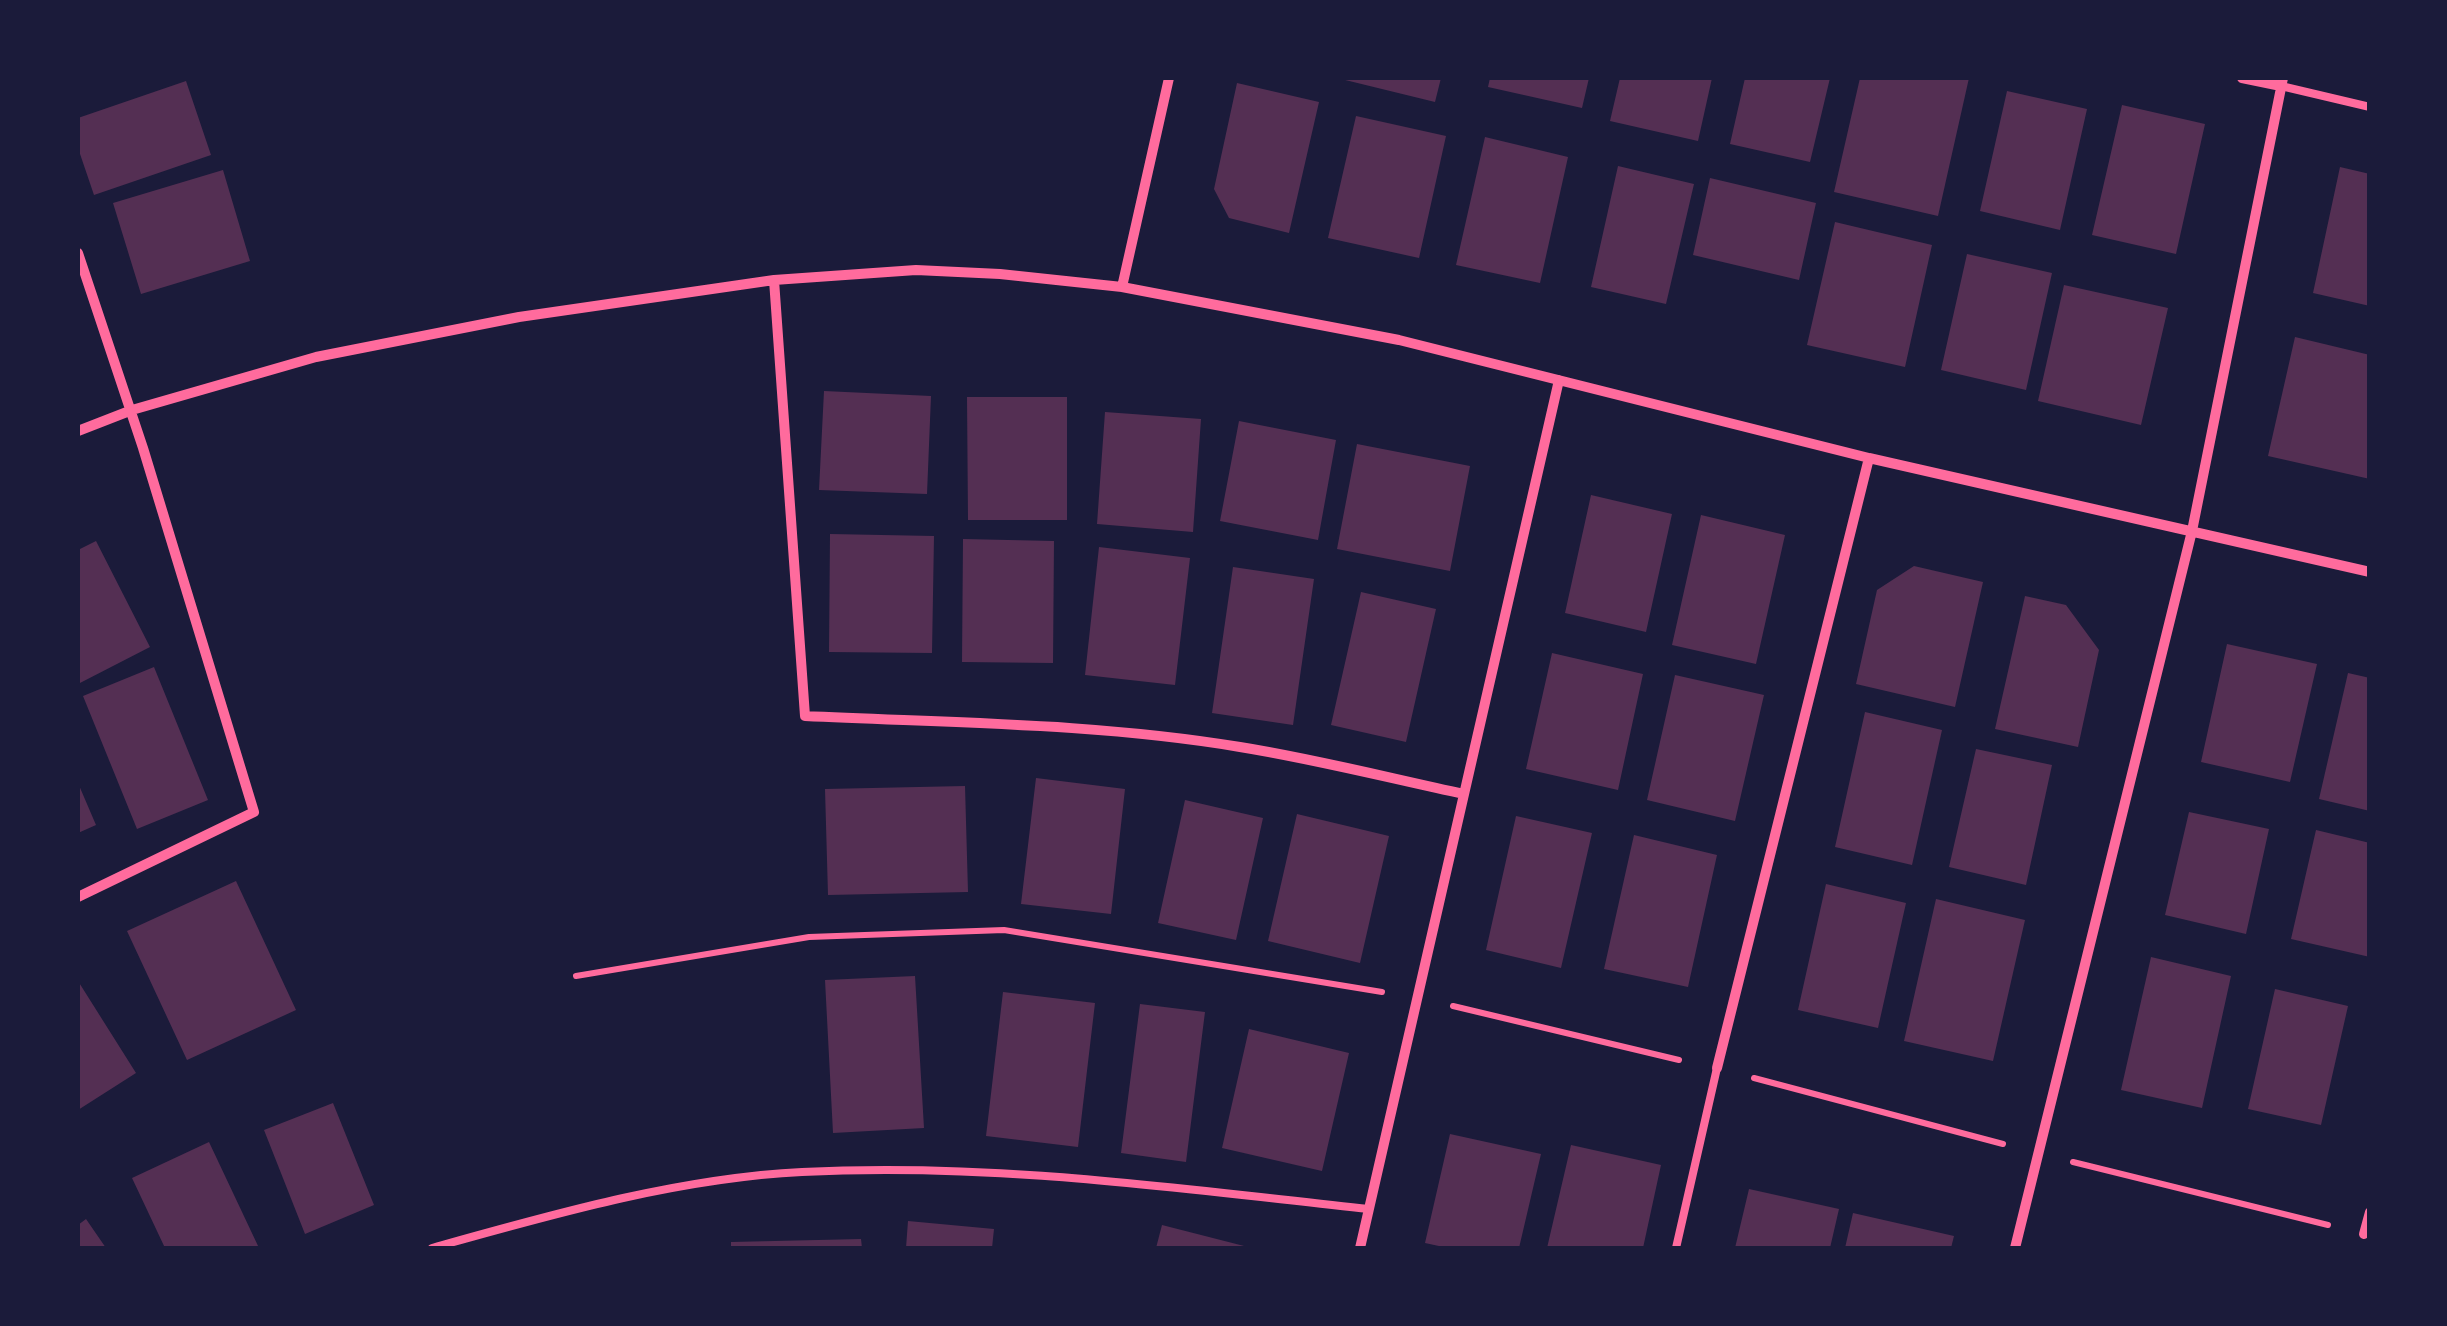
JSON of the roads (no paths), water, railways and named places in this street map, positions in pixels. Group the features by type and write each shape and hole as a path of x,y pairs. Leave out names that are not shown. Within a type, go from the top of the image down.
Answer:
{"street":[{"path":"1122,287 1170,78"},
{"path":"2014,1248 2192,532 2282,82 2242,78"},
{"path":"78,253 132,410 254,812 78,896"},
{"path":"78,431 132,410 316,357 519,317 774,280 916,270 1000,274 1122,287 1399,340 1869,458 2370,572"},
{"path":"774,280 806,716 1020,724 1239,746 1464,794"},
{"path":"1360,1248 1559,380"},
{"path":"1717,1068 1869,458"},
{"path":"2364,1234 2370,1212"}],"lane":[{"path":"2282,82 2370,107"},
{"path":"1676,1248 1717,1068"},
{"path":"432,1248 630,1200 800,1172 985,1171 1369,1209"},
{"path":"2361,1248 2364,1234"}]}
